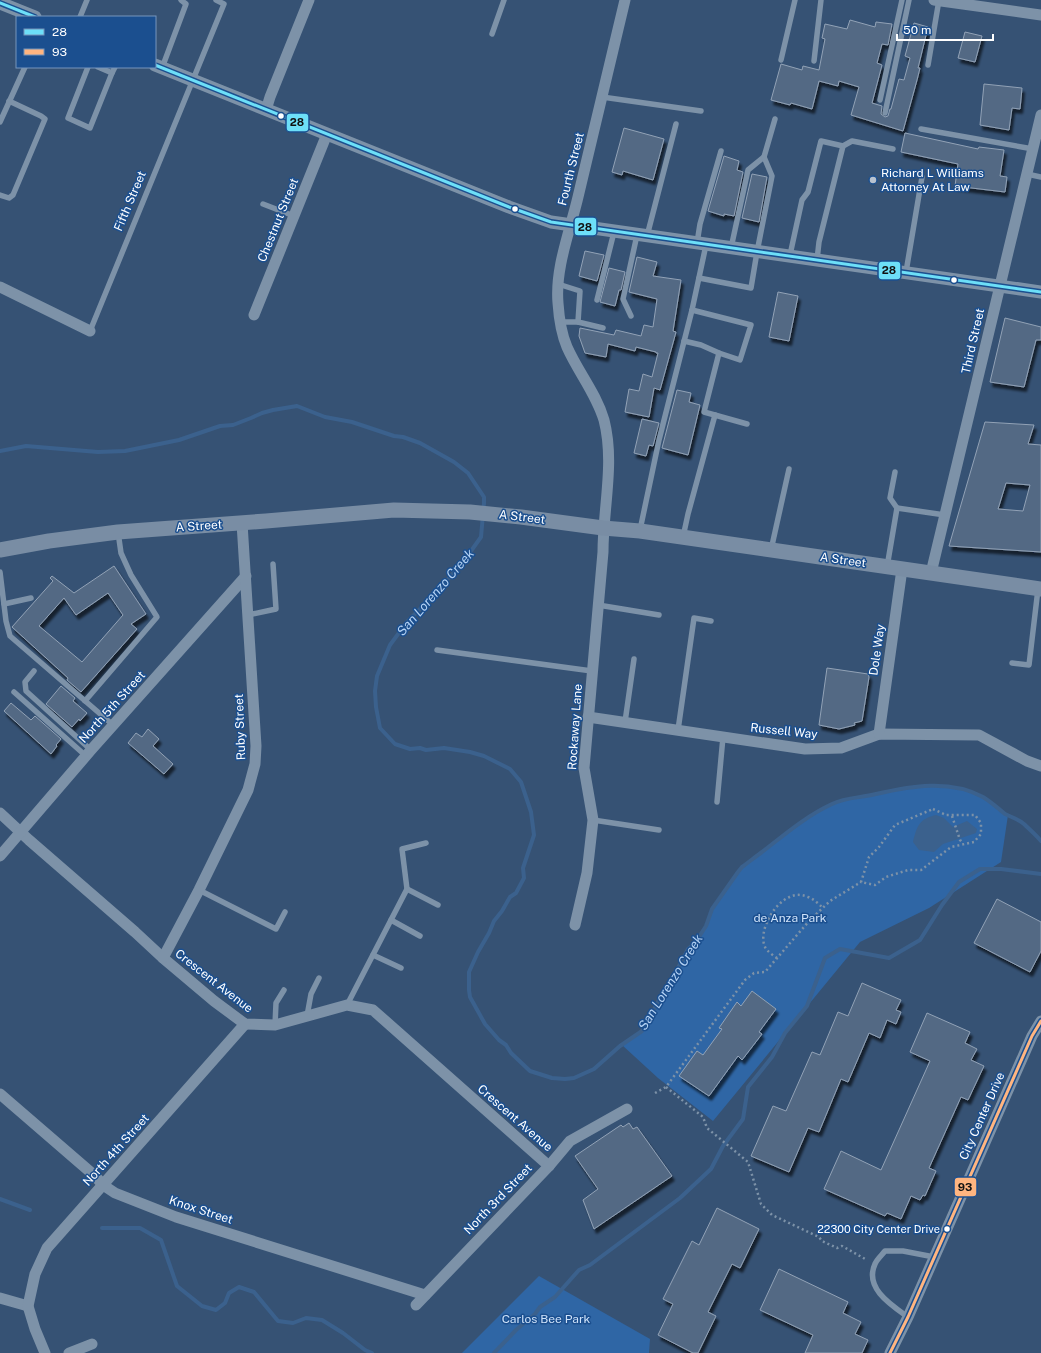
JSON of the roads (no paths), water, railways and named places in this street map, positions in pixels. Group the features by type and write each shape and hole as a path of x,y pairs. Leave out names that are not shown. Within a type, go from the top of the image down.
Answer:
{"main road":[{"name":"A Street","path":"0,550 49,541 118,532 394,510 470,512 640,531 1039,589"}],"street":[{"path":"266,110 270,96 309,0"},
{"name":"Fourth Street","path":"603,528 609,464 608,438 599,406 592,390 567,348 560,322 558,284 560,265 625,0"},
{"path":"934,0 1041,15"},
{"path":"0,3 32,16"},
{"path":"158,67 509,207 551,222 570,226 1041,292"},
{"name":"Third Street","path":"931,573 1041,115"},
{"name":"Chestnut Street","path":"254,315 327,134"},
{"path":"0,287 90,331"},
{"name":"Ruby Street","path":"163,958 199,890 248,790 255,764 256,746 242,522"},
{"name":"Rockaway Lane","path":"575,925 587,873 593,820 584,768 603,552 603,528"},
{"name":"Dole Way","path":"879,734 894,568"},
{"name":"North 5th Street","path":"0,856 88,753 246,576"},
{"name":"Russell Way","path":"588,717 805,749 841,748 879,734 979,735 1027,761 1041,766"},
{"name":"Crescent Avenue","path":"0,813 163,958 214,1001 245,1024 275,1025 347,1005 373,1010 549,1166"},
{"name":"City Center Drive","path":"890,1353 908,1317 1032,1036 1041,1021"},
{"name":"North 4th Street","path":"28,1306 35,1274 47,1248 245,1024"},
{"name":"Knox Street","path":"0,1094 95,1176 102,1185 115,1194 176,1217 425,1295"},
{"name":"North 3rd Street","path":"416,1305 549,1166 570,1141 627,1109"},
{"path":"0,1298 28,1306 35,1329 45,1353"},
{"path":"69,1353 92,1344"}],"lane":[{"path":"80,16 87,0"},
{"path":"158,67 186,4 181,0"},
{"name":"Fifth Street","path":"90,331 224,4 216,0"},
{"path":"492,34 504,0"},
{"path":"781,60 795,0"},
{"path":"814,61 821,0"},
{"path":"880,100 902,0"},
{"path":"885,113 909,0"},
{"path":"928,65 939,0"},
{"path":"0,122 25,68"},
{"path":"88,68 68,118 90,128 114,68"},
{"path":"100,68 112,73"},
{"path":"602,97 701,111"},
{"path":"0,195 9,198 13,195 45,119 9,101"},
{"path":"731,248 748,170 764,157 775,119"},
{"path":"631,316 623,299 676,124"},
{"path":"921,129 1033,149"},
{"path":"790,256 802,200 808,192 821,141 843,146 852,141 893,149"},
{"path":"817,260 843,146"},
{"path":"640,531 659,440 699,278 701,244 700,224 721,151"},
{"path":"699,278 752,288 757,252 772,176 764,157"},
{"path":"1027,174 1041,177"},
{"path":"906,272 922,177"},
{"path":"263,204 294,216"},
{"path":"597,300 614,232"},
{"path":"558,284 580,291 578,322"},
{"path":"684,341 701,345 740,360 751,325 692,310"},
{"path":"560,322 578,322 603,328"},
{"path":"720,353 704,412 747,424"},
{"path":"683,537 715,415"},
{"path":"771,550 790,469"},
{"path":"894,568 897,508 890,498 895,472"},
{"path":"897,508 945,515"},
{"path":"85,701 157,617 131,575 120,553 118,532"},
{"path":"247,615 276,610 273,564"},
{"path":"0,572 6,621 10,636 113,725"},
{"path":"1012,663 1029,665 1039,589"},
{"path":"4,604 31,598"},
{"path":"598,605 659,615"},
{"path":"678,730 694,618 711,620"},
{"path":"437,650 592,671"},
{"path":"625,722 634,659"},
{"path":"34,671 25,682 26,691 88,753"},
{"path":"14,692 88,753"},
{"path":"717,802 723,737"},
{"path":"593,820 659,830"},
{"path":"347,1005 407,889 402,849 426,843"},
{"path":"407,889 438,905"},
{"path":"199,890 276,929 285,912"},
{"path":"391,920 420,936"},
{"path":"373,955 401,968"},
{"path":"307,1016 312,994 319,978"},
{"path":"275,1025 276,1003 284,990"},
{"path":"908,1317 891,1306 875,1289 872,1277 875,1264 885,1251 903,1251 934,1256"}],"waterway":[{"name":"San Lorenzo Creek","path":"0,451 26,446 98,452 125,451 179,440 220,426 233,425 262,413 297,406 325,417 352,422 420,443 454,462 468,473 484,497 481,537 466,558 443,585 407,622 390,645 377,676 375,691 376,707 380,728 395,744 410,749 420,748 426,750 444,748 484,756 510,769 521,782 531,812 534,835 523,868 524,878 516,893 510,897 494,921 478,952 469,972 469,990 470,997 485,1024 499,1040 506,1045 511,1053 530,1071 552,1078 574,1078 594,1069 620,1046 642,1031 688,949 695,943 706,926 712,909 742,867 804,820 832,804 848,799 917,787 944,786 957,788 970,791 983,797 1005,814 1022,822 1041,841"},
{"path":"494,1353 516,1330 535,1314 540,1307 555,1297 579,1270 590,1265 680,1198 711,1169 723,1146 743,1119 748,1087 772,1057 785,1033 807,1006 825,958 840,949 889,958 920,940 942,905 959,882 980,869 1001,869 1041,874"},
{"path":"0,1199 30,1210"},
{"path":"102,1228 140,1228 161,1240 177,1286 202,1306 216,1310 225,1303 229,1293 239,1287 254,1292 278,1321 293,1323 306,1318 322,1320 343,1333 365,1350 372,1353"}],"place":[{"name":"Richard L Williams Attorney At Law","path":"873,180"},
{"name":"22300 City Center Drive","path":"947,1229"}],"park label":[{"name":"de Anza Park","path":"790,918"},
{"name":"Carlos Bee Park","path":"546,1319"}]}
